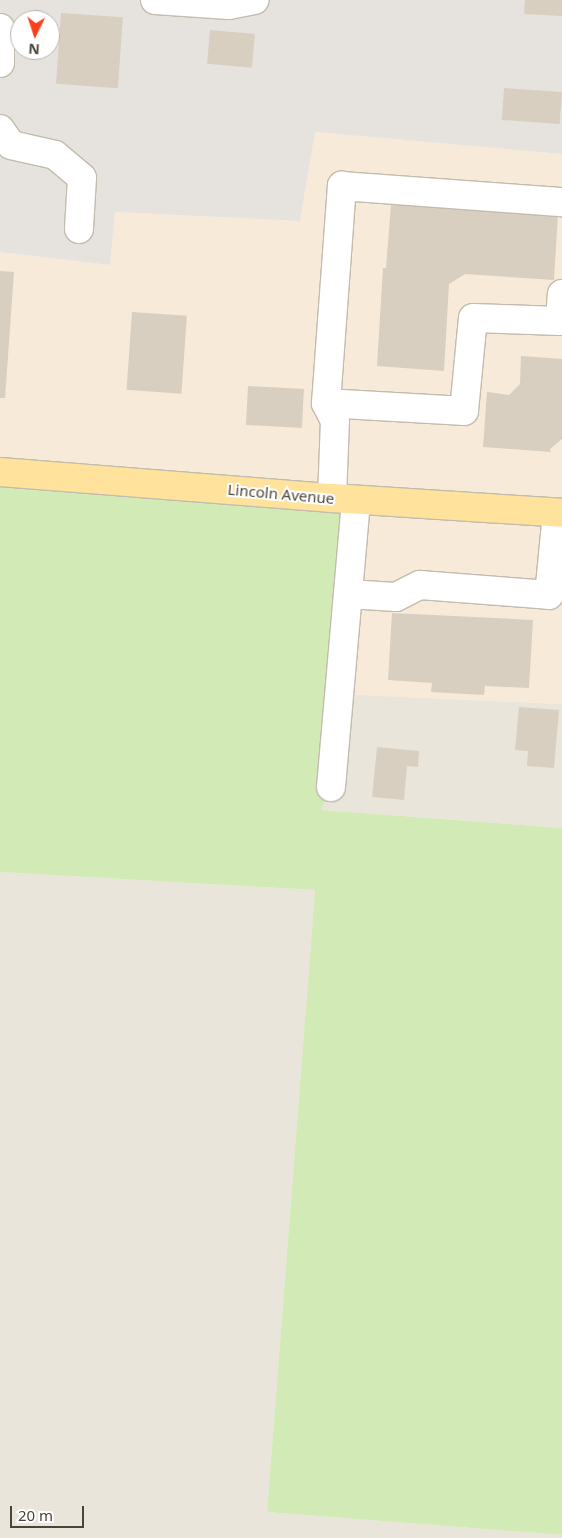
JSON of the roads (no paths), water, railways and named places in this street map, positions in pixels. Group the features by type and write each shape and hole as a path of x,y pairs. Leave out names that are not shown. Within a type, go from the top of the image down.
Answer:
{"main road":[{"name":"Lincoln Avenue","path":"0,472 344,499 559,513"}],"street":[{"path":"154,0 229,5 255,0"},
{"path":"0,28 0,63"},
{"path":"0,129 11,145 54,155 82,178 79,229"},
{"path":"332,787 348,594 344,499 335,420 326,403 342,186 562,202"},
{"path":"326,403 464,411 473,318 560,321 562,294"},
{"path":"348,594 396,596 420,585 549,595 559,513"}]}
